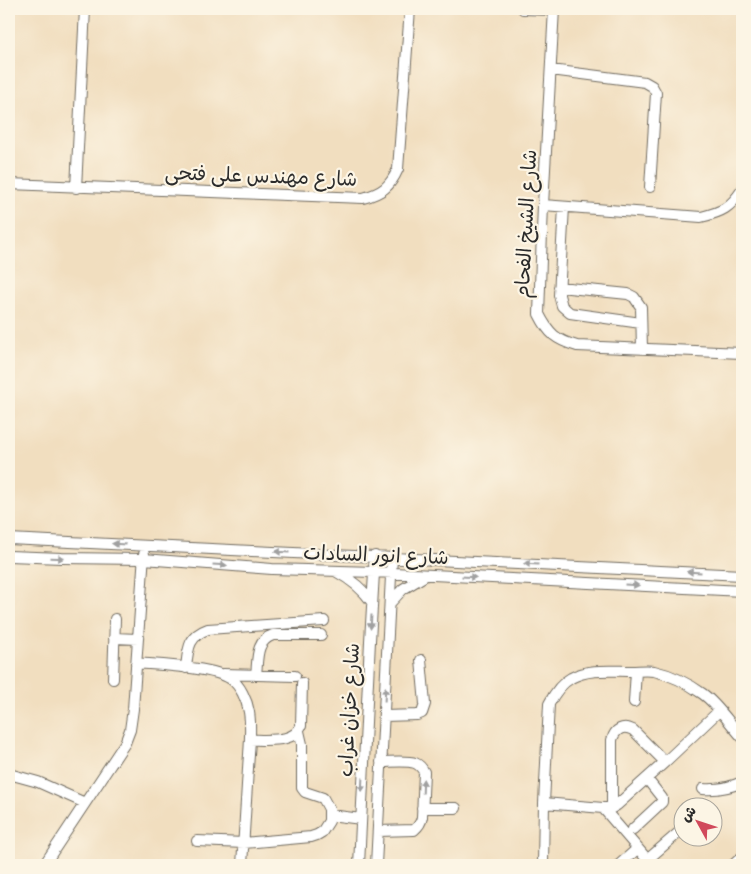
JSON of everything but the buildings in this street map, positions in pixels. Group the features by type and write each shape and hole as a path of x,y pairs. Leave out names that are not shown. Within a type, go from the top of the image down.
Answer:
{"street":[{"path":"76,188 85,9"},
{"name":"شارع مهندس على فتحى","path":"9,184 364,198 375,195 385,189 393,180 398,169 410,9"},
{"path":"523,9 554,10"},
{"name":"شارع الشيخ الفحام","path":"554,10 543,205 540,314 545,326 553,335 564,342 576,346 742,353"},
{"path":"551,70 645,82 652,86 656,93 650,187"},
{"path":"543,205 701,217 719,213 734,203 742,190"},
{"path":"564,207 559,287 562,306 570,314 641,323"},
{"path":"559,287 628,294 634,297 640,307 642,349"},
{"name":"شارع انور السادات","path":"9,539 742,575"},
{"path":"44,865 112,764 130,730 144,546"},
{"name":"شارع انور السادات","path":"9,556 144,559 272,569 334,570 742,591"},
{"name":"شارع خزان غراب","path":"359,865 375,556"},
{"name":"شارع خزان غراب","path":"376,865 392,557"},
{"path":"334,570 359,586 372,602"},
{"path":"390,604 403,589 426,575"},
{"path":"113,679 115,619"},
{"path":"186,668 188,647 196,635 202,631 208,629 324,621"},
{"path":"285,624 289,635"},
{"path":"256,675 258,649 264,640 273,635 321,635"},
{"path":"114,638 138,638"},
{"path":"384,716 417,715 422,713 425,704 421,660"},
{"path":"136,664 186,668 222,674 299,679 301,726 299,731 285,739 250,740"},
{"path":"543,865 549,704 561,685 571,678 593,671 653,671 671,677 689,685 705,696 742,737"},
{"path":"634,702 636,671"},
{"path":"222,674 232,679 239,688 249,710 250,740 242,865"},
{"path":"544,803 607,808 623,800 719,711"},
{"path":"665,762 633,730 628,728 617,730 613,734 612,740 607,808 649,863 674,838"},
{"path":"197,840 244,843 311,837 322,832 329,821 330,815 327,805 322,798 307,793 302,788 302,744 299,731"},
{"path":"378,831 414,830 418,827 421,822 424,772 416,763 381,762"},
{"path":"9,774 38,782 85,802"},
{"path":"633,829 662,802 660,796 647,779"},
{"path":"703,789 727,788 742,782"},
{"path":"422,808 456,808"},
{"path":"330,815 361,819"},
{"path":"619,865 637,848"},
{"path":"733,865 742,857"}]}
